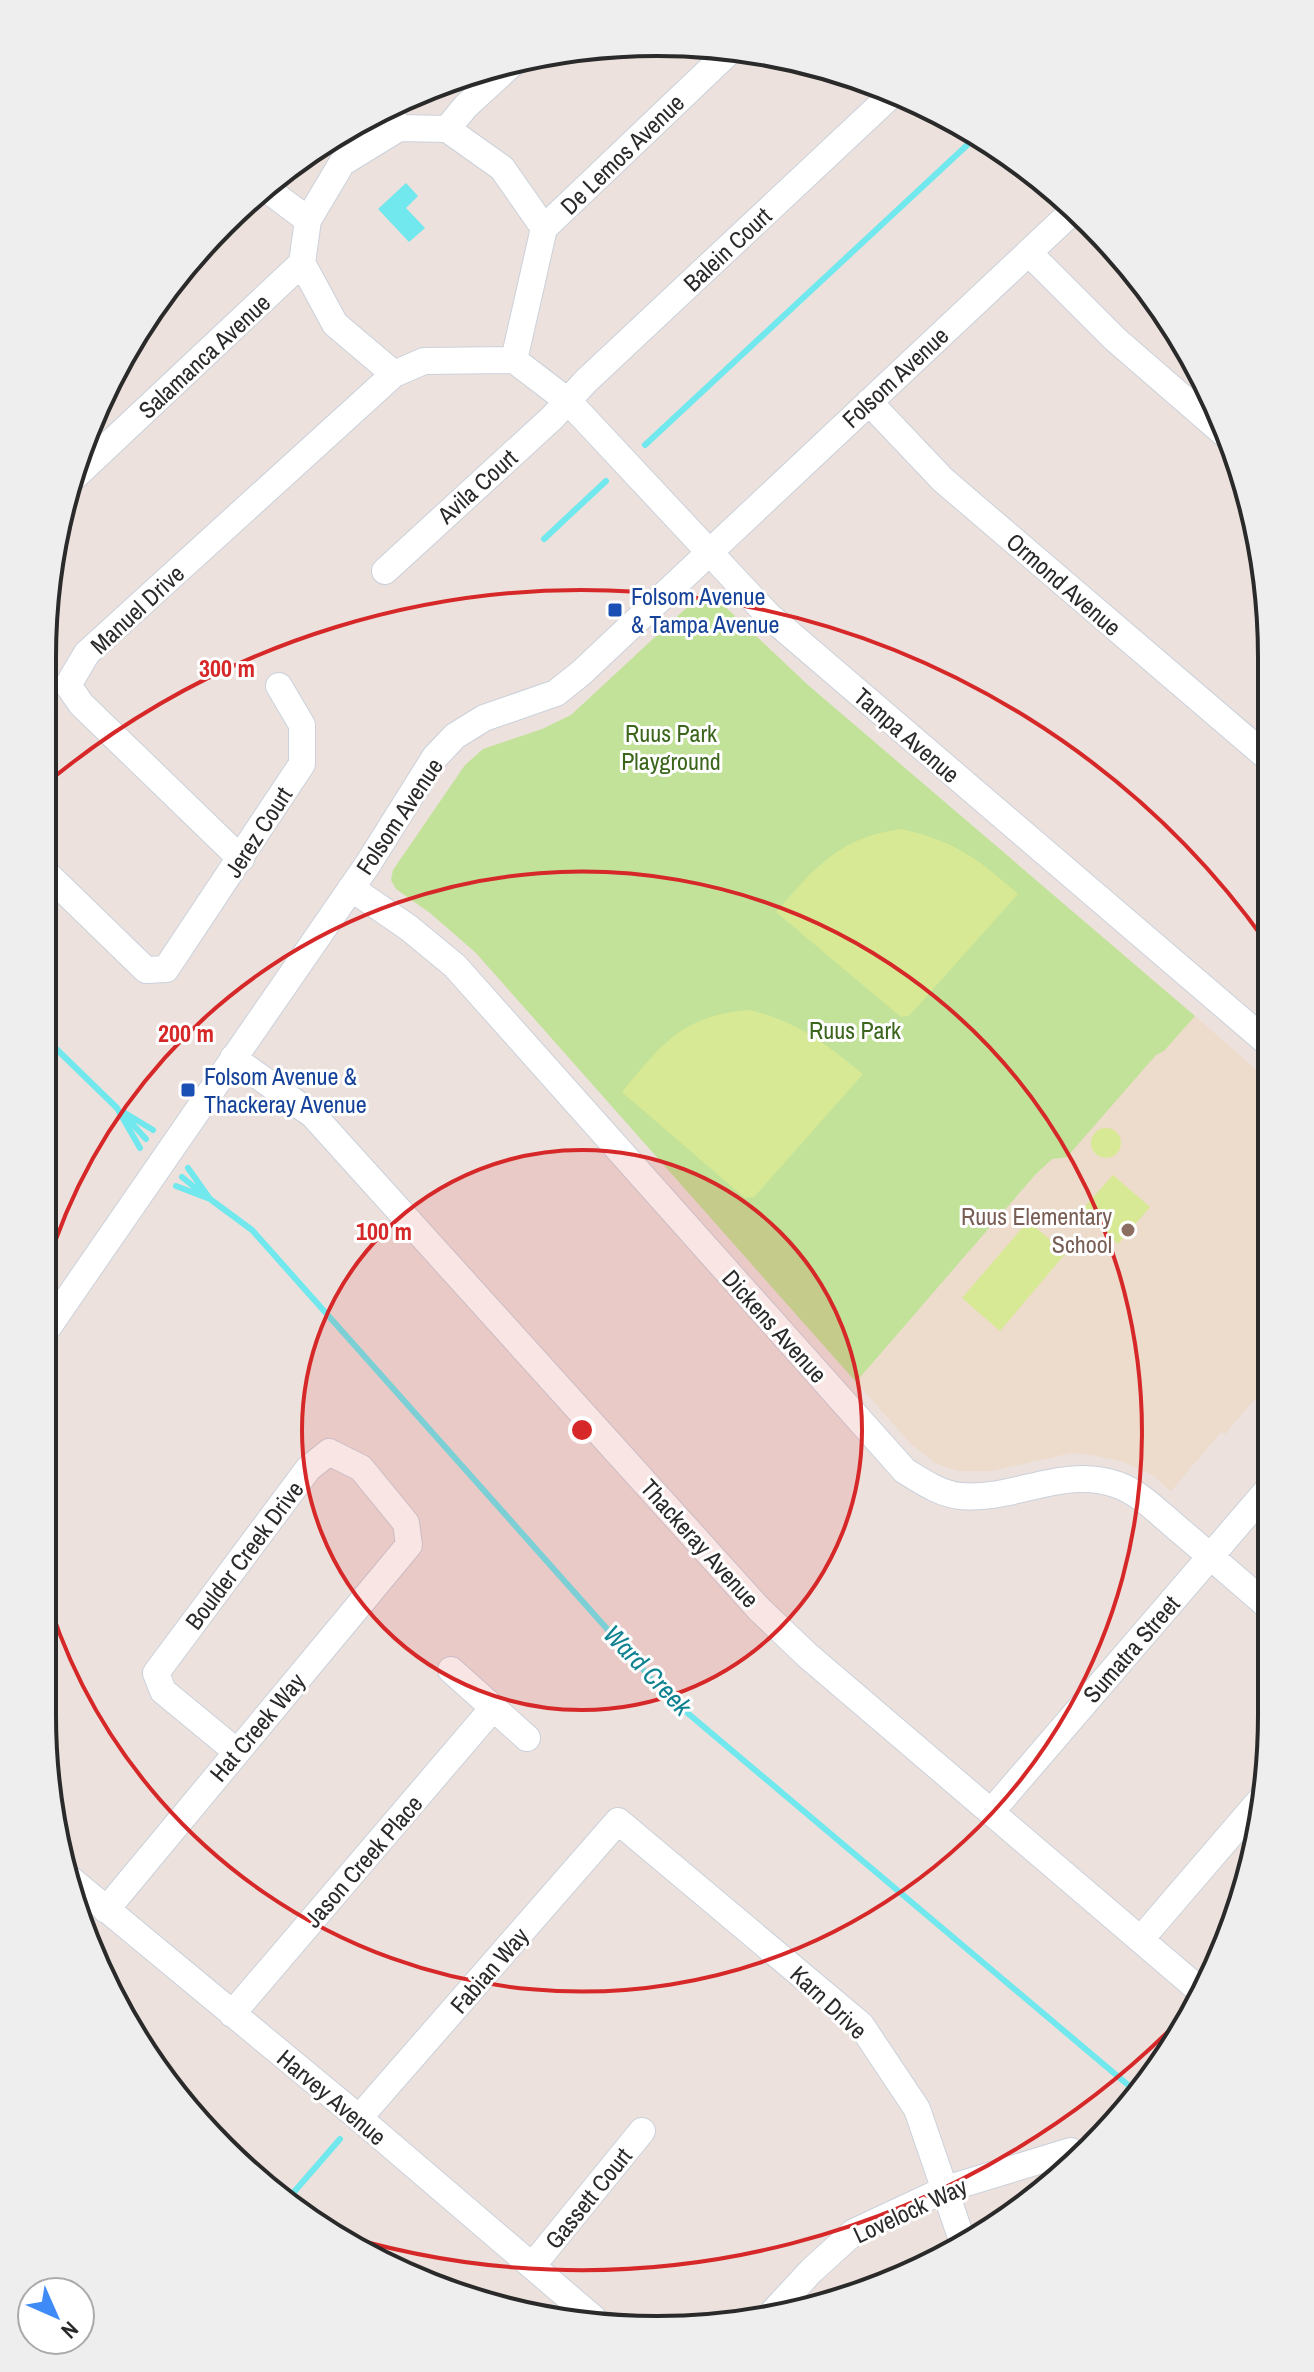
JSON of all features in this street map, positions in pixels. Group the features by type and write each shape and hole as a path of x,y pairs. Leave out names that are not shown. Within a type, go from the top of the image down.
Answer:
{"street":[{"name":"De Lemos Avenue","path":"544,228 721,60"},
{"path":"447,129 497,77"},
{"name":"Balein Court","path":"569,402 586,381 885,101"},
{"path":"392,117 399,128"},
{"path":"399,128 447,129 502,168 544,228 514,360 424,361 394,374 335,324 302,263 308,220 342,163 399,128"},
{"path":"274,194 308,220"},
{"name":"Folsom Avenue","path":"56,1316 351,888 435,757 455,736 484,718 556,693 1066,217"},
{"path":"1029,253 1115,339 1209,421"},
{"name":"Salamanca Avenue","path":"88,464 302,263"},
{"name":"Tampa Avenue","path":"514,360 569,402 769,616 1258,1034"},
{"name":"Manuel Drive","path":"241,859 81,704 68,685 87,653 394,374"},
{"name":"Avila Court","path":"385,571 569,402"},
{"name":"Ormond Avenue","path":"869,402 943,480 1258,749"},
{"name":"Jerez Court","path":"56,883 146,970 166,969 302,764 302,725 279,686"},
{"name":"Dickens Avenue","path":"351,888 409,928 455,966 905,1471 933,1488 959,1496 991,1496 1060,1479 1086,1478 1118,1485 1148,1504 1258,1597"},
{"name":"Thackeray Avenue","path":"233,1058 313,1115 759,1609 807,1655 1194,1985"},
{"name":"Boulder Creek Drive","path":"237,1752 163,1691 156,1673 308,1469 329,1452 361,1468 406,1523 409,1545"},
{"name":"Sumatra Street","path":"991,1812 1258,1501"},
{"name":"Hat Creek Way","path":"106,1910 409,1545"},
{"path":"451,1670 527,1738"},
{"name":"Jason Creek Place","path":"232,2014 493,1708"},
{"path":"1141,1939 1249,1813"},
{"name":"Fabian Way","path":"359,2118 618,1821"},
{"name":"Karn Drive","path":"618,1821 861,2025 917,2109 960,2234"},
{"name":"Harvey Avenue","path":"82,1889 359,2118 586,2312"},
{"name":"Gassett Court","path":"533,2265 642,2131"},
{"name":"Lovelock Way","path":"782,2302 854,2232 946,2189 1070,2151"}],"shaded area":[{"name":"Ruus Elementary School","path":"1195,1016 1258,1071 1258,1395 1225,1434 1221,1432 1171,1491 1152,1475 1124,1462 1092,1455 1071,1453 992,1471 958,1471 935,1463 911,1444 856,1382 1035,1175 1156,1055 1164,1051"}],"green space":[{"name":"Ruus Park","path":"705,595 718,600 808,685 1195,1016 1164,1051 1156,1055 1067,1157 1052,1159 1035,1175 856,1382 476,953 430,913 396,889 391,880 393,870 465,765 483,749 542,729 571,715 696,599"},
{"path":"902,829 965,853 1018,894 909,1016 901,1017 776,912 817,868 845,847 880,833"},
{"path":"750,1010 811,1035 863,1074 754,1197 745,1198 622,1092 676,1034 708,1018"},
{"path":"1106,1128 1117,1132 1121,1143 1117,1154 1106,1158 1095,1154 1091,1143 1095,1132"},
{"path":"1113,1175 1150,1207 1118,1244 1080,1212"},
{"path":"1028,1221 1066,1253 1000,1331 962,1298"}],"water":[{"path":"406,183 418,196 406,208 425,228 409,242 378,209"}],"waterway":[{"path":"645,445 969,144"},
{"path":"544,539 606,481"},
{"name":"Ward Creek","path":"56,1049 117,1108 140,1148"},
{"name":"Ward Creek","path":"125,1113 153,1130"},
{"name":"Ward Creek","path":"125,1116 146,1139"},
{"name":"Ward Creek","path":"188,1168 210,1199"},
{"name":"Ward Creek","path":"182,1177 204,1195"},
{"name":"Ward Creek","path":"176,1186 210,1199 252,1230 665,1694 1130,2086"},
{"path":"293,2193 340,2139"}],"place":[{"name":"Folsom Avenue & Tampa Avenue","path":"615,610"},
{"name":"Folsom Avenue & Thackeray Avenue","path":"188,1090"},
{"name":"Ruus Elementary School","path":"1128,1230"}],"park label":[{"name":"Ruus Park Playground","path":"671,747"}]}
